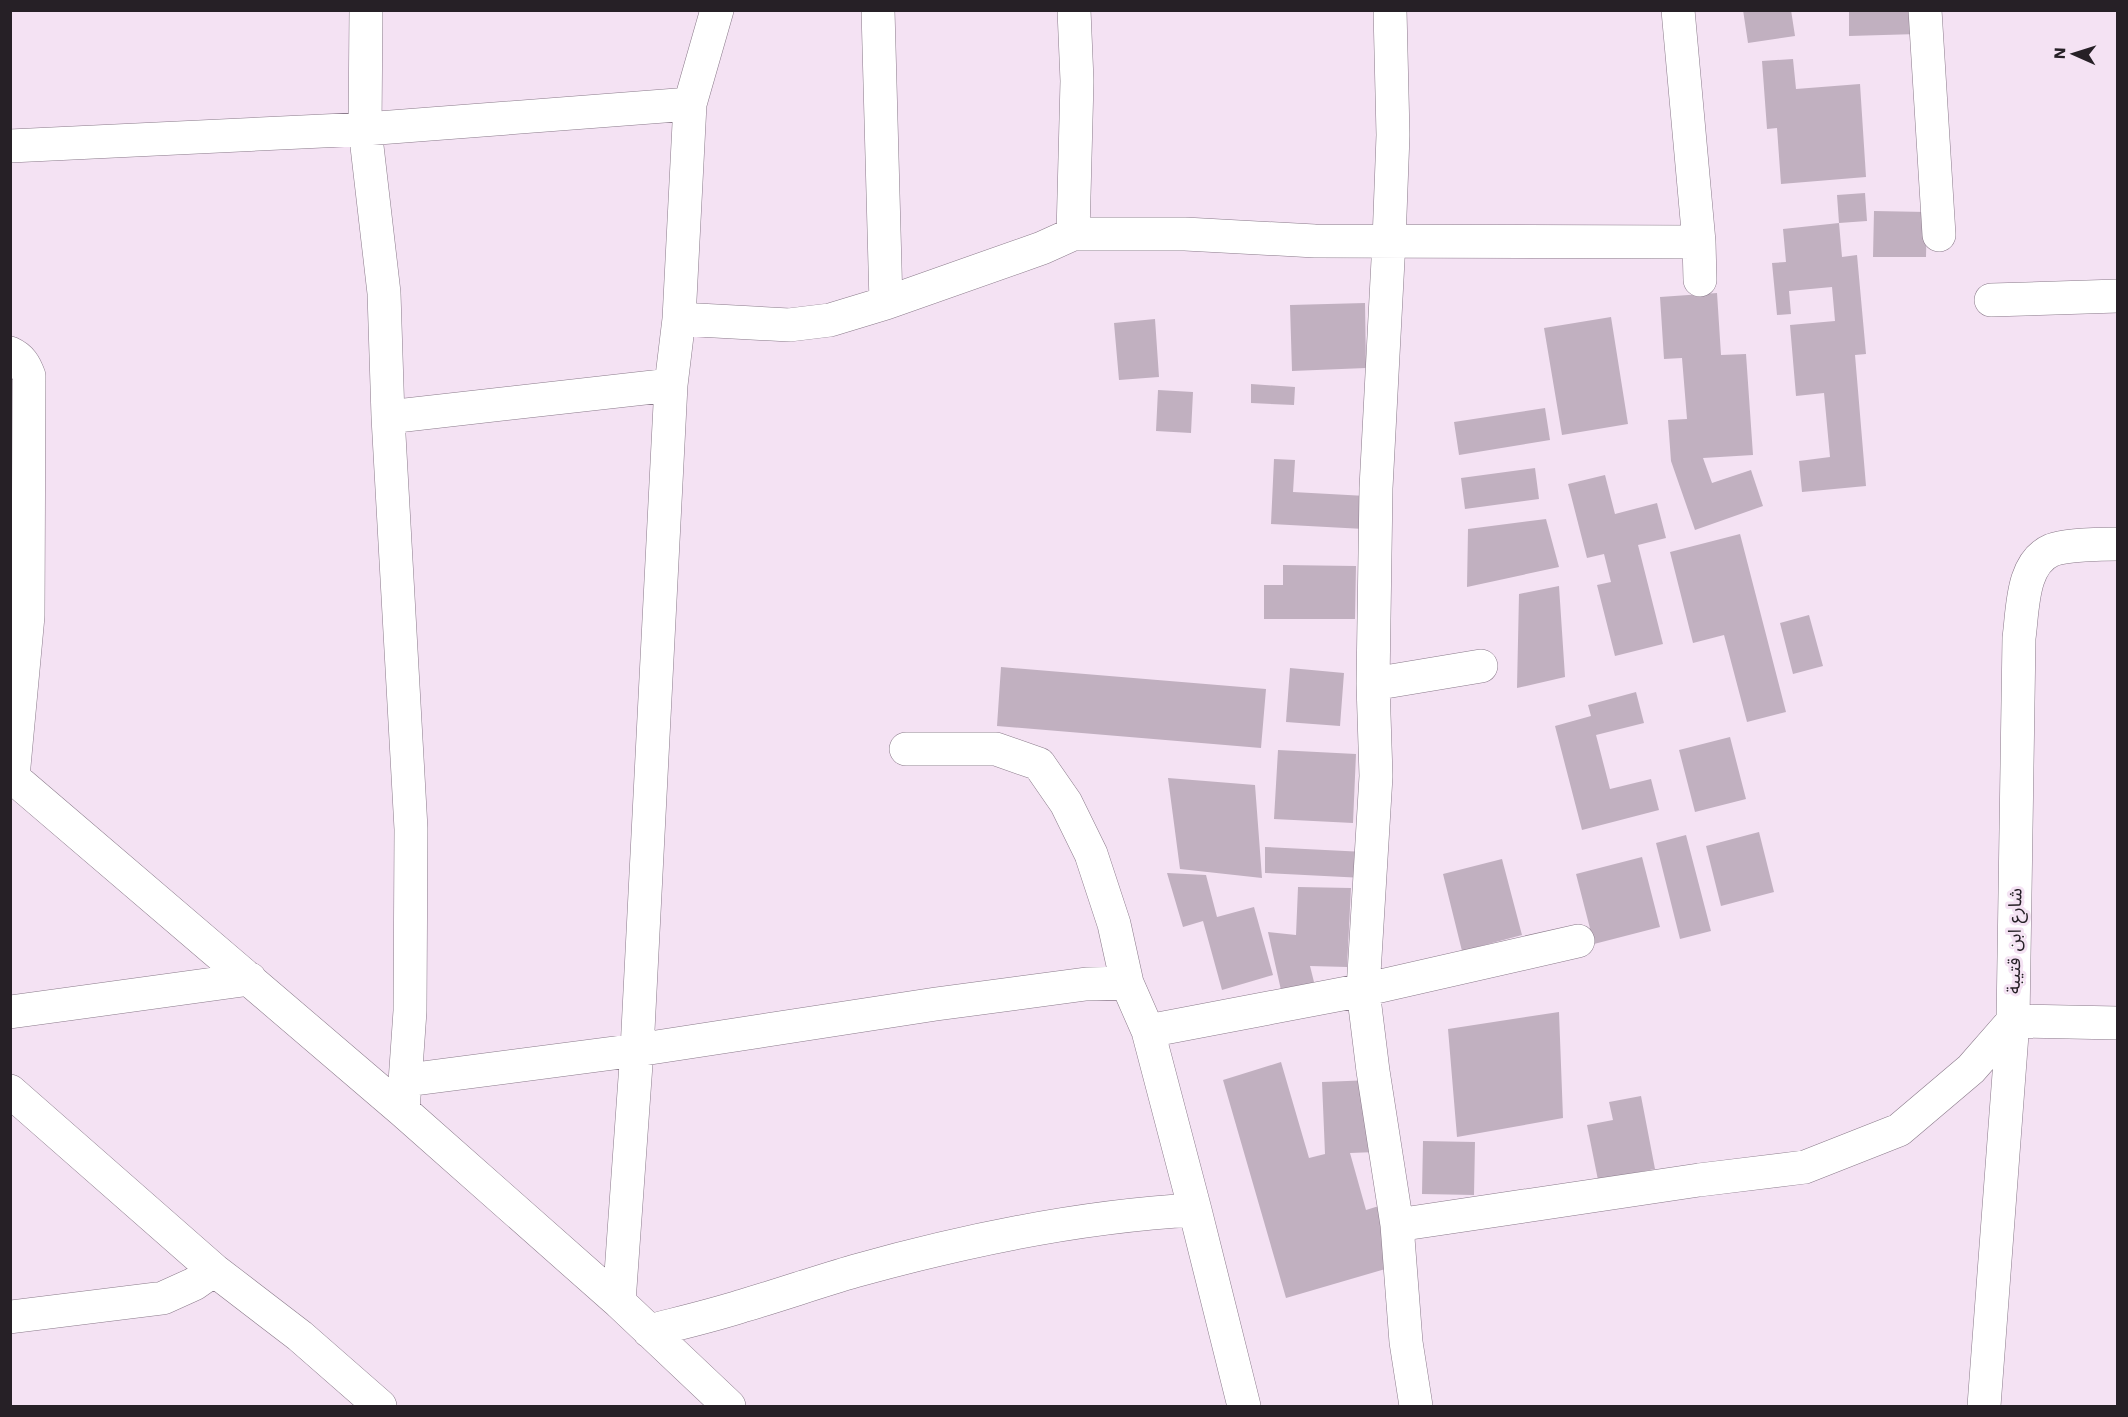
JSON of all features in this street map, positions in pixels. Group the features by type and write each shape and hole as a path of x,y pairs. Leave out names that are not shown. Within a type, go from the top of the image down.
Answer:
{"street":[{"path":"366,10 365,129 384,293 388,417 411,829 410,1011 405,1095"},
{"path":"619,1302 637,1050 671,385 679,319 690,104 717,10"},
{"path":"878,10 886,303"},
{"path":"1073,234 1077,81 1074,10"},
{"path":"1390,10 1393,135 1376,488 1373,684 1376,776 1364,990 1372,1071 1397,1225 1406,1342 1416,1407"},
{"path":"1678,10 1699,242 1700,280"},
{"path":"1925,10 1938,235"},
{"path":"10,146 365,129 690,104"},
{"path":"679,319 789,325 830,320 886,303 1042,248 1073,234 1185,234 1315,241 1699,242"},
{"path":"1991,300 2118,296"},
{"path":"10,353 18,357 25,366 28,376 28,616 12,776 250,979 405,1095 729,1407"},
{"path":"388,417 671,385"},
{"name":"شارع ابن قتيبة","path":"1984,1407 2013,1021 2019,638 2026,585 2036,563 2052,550 2118,544"},
{"path":"1373,684 1481,666"},
{"path":"906,749 996,749 1039,764 1066,803 1091,854 1114,924 1127,983 1148,1031 1196,1210 1244,1407"},
{"path":"1148,1031 1364,990 1578,941"},
{"path":"10,1012 250,979"},
{"path":"405,1095 637,1050 936,1004 1086,984 1127,983"},
{"path":"1397,1225 1805,1167 1899,1130 1971,1069 2013,1021 2118,1023"},
{"path":"10,1091 214,1270 300,1336 380,1407"},
{"path":"649,1331 740,1307 854,1271 970,1242 1059,1224 1150,1212 1196,1210"},
{"path":"10,1317 163,1298 194,1284 214,1270"}],"building":[{"path":"1743,10 1791,10 1795,36 1748,43"},
{"path":"1849,10 1917,10 1918,34 1849,36"},
{"path":"1793,59 1796,89 1860,84 1866,177 1781,184 1777,128 1767,129 1762,61"},
{"path":"1865,193 1867,221 1839,223 1837,195"},
{"path":"1874,211 1927,212 1926,257 1873,257"},
{"path":"1839,223 1842,257 1857,255 1866,354 1855,355 1866,486 1802,492 1799,461 1830,457 1824,393 1796,396 1790,325 1835,321 1832,287 1789,291 1791,314 1777,315 1772,263 1786,262 1783,229"},
{"path":"1717,293 1721,355 1746,354 1753,455 1703,458 1712,483 1751,470 1763,506 1695,530 1671,461 1668,420 1687,419 1682,358 1664,359 1660,297"},
{"path":"1365,303 1366,368 1292,371 1290,305"},
{"path":"1611,317 1628,424 1562,435 1544,328"},
{"path":"1155,319 1159,377 1119,380 1114,323"},
{"path":"1251,384 1295,387 1294,405 1251,403"},
{"path":"1158,390 1193,392 1191,433 1156,431"},
{"path":"1545,408 1550,440 1459,455 1454,422"},
{"path":"1274,459 1295,460 1293,492 1366,496 1364,529 1271,524"},
{"path":"1535,468 1539,499 1465,509 1461,478"},
{"path":"1605,475 1615,514 1657,503 1666,538 1638,545 1663,644 1615,656 1597,585 1611,582 1604,554 1587,558 1568,484"},
{"path":"1546,519 1559,567 1467,587 1468,529"},
{"path":"1740,534 1786,712 1747,722 1724,635 1693,643 1670,552"},
{"path":"1283,565 1356,566 1355,619 1264,619 1264,585 1283,585"},
{"path":"1559,586 1565,677 1517,688 1519,594"},
{"path":"1809,615 1823,666 1793,674 1780,623"},
{"path":"1001,667 1266,689 1261,748 997,726"},
{"path":"1290,668 1344,673 1340,726 1286,722"},
{"path":"1636,692 1644,723 1596,735 1610,789 1651,779 1659,810 1582,830 1555,726 1591,716 1588,705"},
{"path":"1730,737 1746,799 1695,812 1679,750"},
{"path":"1278,750 1356,754 1353,823 1274,819"},
{"path":"1168,778 1255,785 1262,878 1180,869"},
{"path":"1759,832 1774,892 1721,906 1706,846"},
{"path":"1686,835 1711,931 1680,939 1656,843"},
{"path":"1265,847 1365,852 1364,878 1265,873"},
{"path":"1642,857 1660,927 1594,944 1576,874"},
{"path":"1502,859 1522,935 1462,951 1443,874"},
{"path":"1167,873 1206,875 1217,917 1254,907 1273,975 1222,990 1203,921 1183,927"},
{"path":"1298,887 1351,888 1347,967 1310,966 1317,994 1283,999 1268,932 1296,935"},
{"path":"1559,1012 1563,1118 1457,1137 1448,1029"},
{"path":"1281,1062 1309,1158 1325,1154 1322,1082 1372,1080 1376,1152 1350,1153 1366,1210 1382,1205 1399,1265 1286,1298 1223,1080"},
{"path":"1641,1096 1655,1169 1598,1180 1587,1125 1613,1120 1609,1102"},
{"path":"1423,1141 1475,1142 1474,1195 1422,1194"}]}
